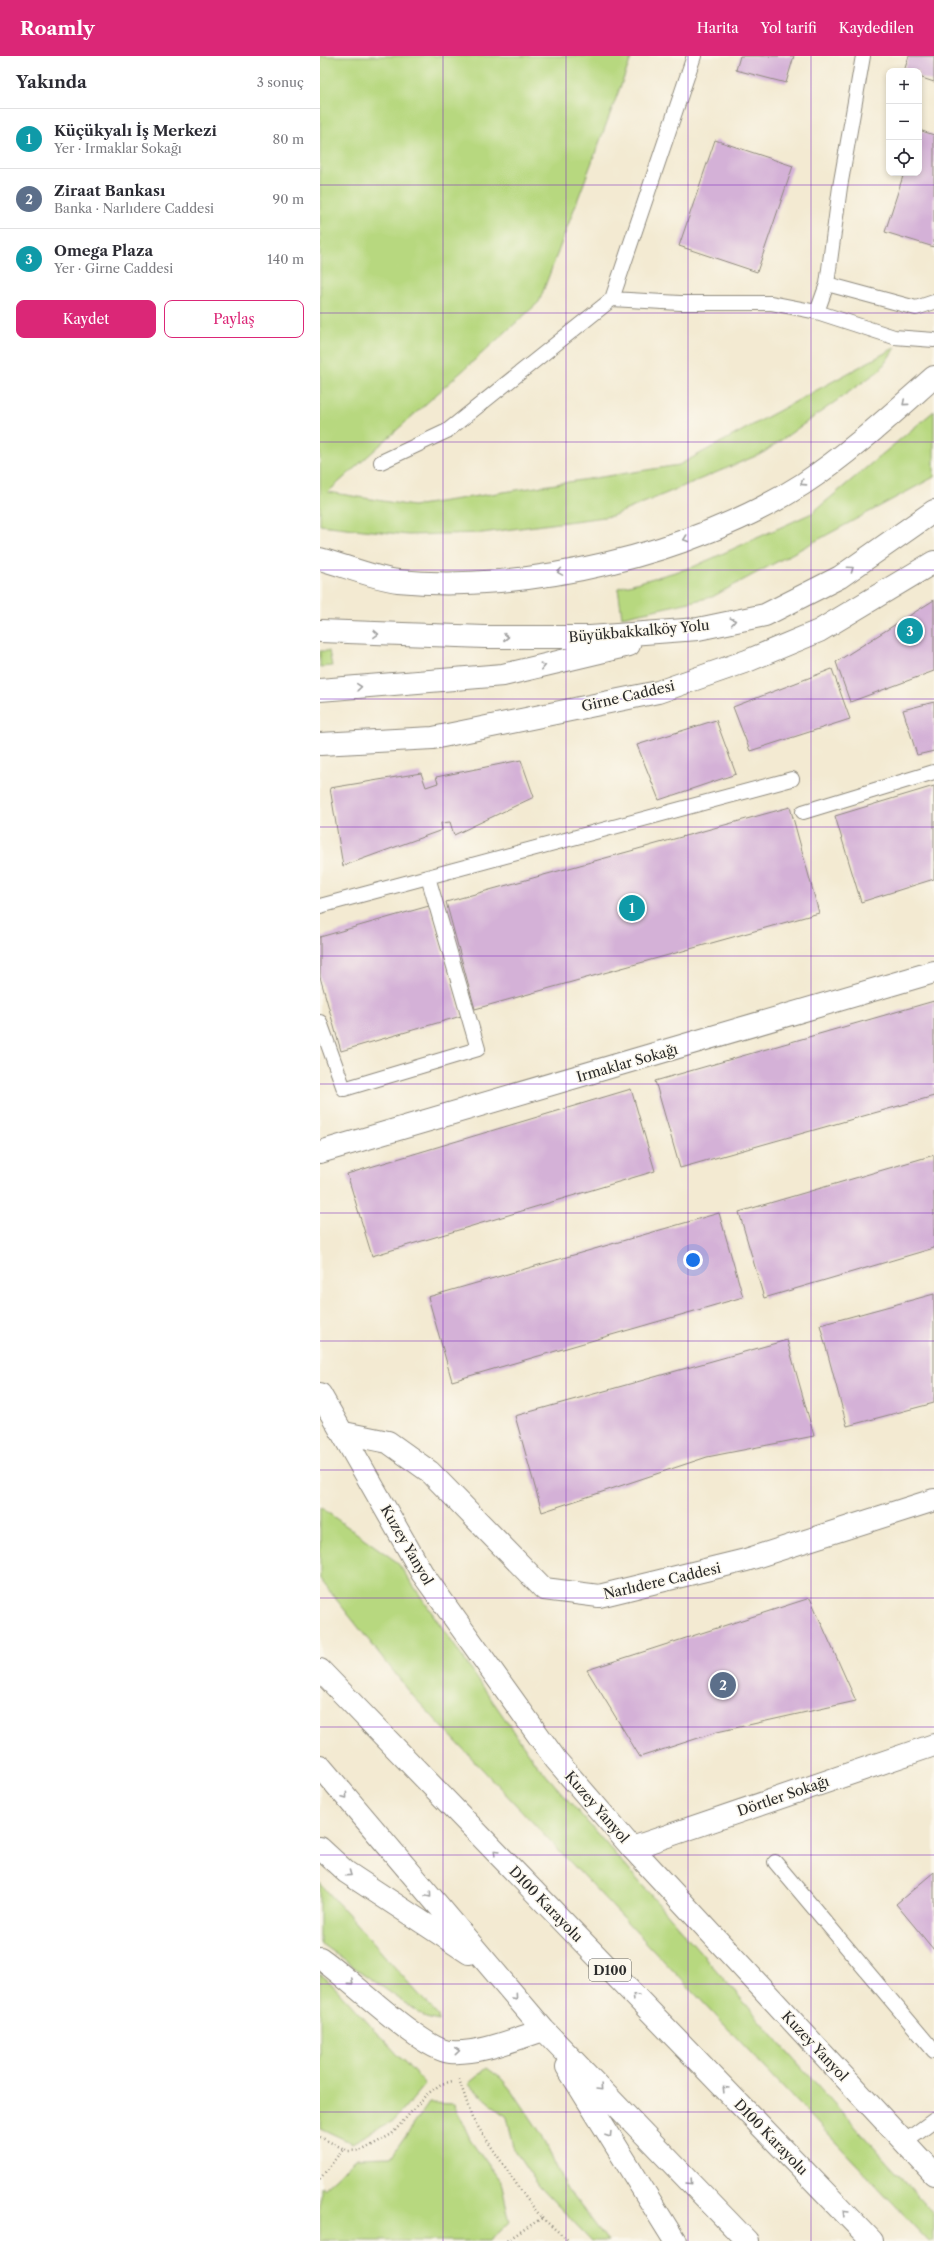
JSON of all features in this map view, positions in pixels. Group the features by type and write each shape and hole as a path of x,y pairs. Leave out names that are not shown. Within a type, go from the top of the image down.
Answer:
{"main road":[{"path":"320,571 397,581 471,583 530,577 594,567 696,535 755,510 803,484 845,452 934,377"},
{"name":"Büyükbakkalköy Yolu","path":"329,632 484,637 590,637 698,629 765,615 840,577 934,511"},
{"path":"320,559 397,581"},
{"name":"Girne Caddesi","path":"320,744 434,738 658,692 747,661 820,631 934,562"},
{"path":"320,690 503,675 698,629"},
{"name":"Irmaklar Sokağı","path":"320,1152 934,972"},
{"name":"Kuzey Yanyol","path":"320,1394 344,1433 422,1573 556,1760 632,1848 934,2174"},
{"name":"Narlıdere Caddesi","path":"344,1433 388,1442 430,1472 544,1589 599,1596 746,1560 934,1500"},
{"path":"320,1661 347,1699"},
{"name":"D100 Karayolu","path":"320,1670 872,2241"},
{"name":"Dörtler Sokağı","path":"632,1848 934,1745"},
{"path":"320,1766 544,2030 747,2241"},
{"path":"320,1848 346,1872 490,1967"},
{"path":"320,1958 426,2043 449,2052 482,2049 544,2030"},
{"path":"544,2030 675,2241"}],"lane":[{"path":"381,462 447,431 612,299 694,56"},
{"path":"817,312 827,284 840,187 863,56"},
{"path":"827,284 916,308 934,302"},
{"path":"612,299 680,303 771,303 817,312 894,337 934,340"},
{"path":"803,812 934,772"},
{"path":"320,906 792,779"},
{"path":"320,1022 344,1089 478,1049 428,877"},
{"path":"775,1862 934,2051"},
{"path":"904,2142 934,2120"}],"path":[{"path":"449,2052 472,2118 526,2198 542,2218 569,2241"},
{"path":"320,2137 348,2151 363,2150 392,2134 426,2095 441,2084 459,2080"},
{"path":"320,2179 343,2149"},
{"path":"506,2241 542,2218"}],"green space":[{"path":"320,56 632,56 539,302 328,492 413,506 679,465 896,347 880,370 763,453 612,516 482,533 408,535 320,525"},
{"path":"934,411 934,477 712,597 622,617 618,588 693,567 812,513"},
{"path":"320,651 329,651 332,666 320,667"},
{"path":"320,1507 397,1562 534,1761 785,2049 934,2214 934,2241 929,2241 413,1696 320,1579"},
{"path":"320,1883 438,2016 438,2021 426,2018 320,1943"},
{"path":"320,1974 329,1981 425,2084 394,2120 352,2143 320,2128"},
{"path":"487,2068 501,2078 516,2096 542,2135 565,2186 608,2241 592,2241 539,2186 515,2151 507,2117 468,2084"},
{"path":"429,2103 454,2104 470,2139 501,2182 510,2222 490,2241 320,2241 320,2187 323,2189 357,2158 391,2157"}],"building":[{"path":"740,56 794,56 786,83 736,70"},
{"path":"909,56 934,56 934,82 922,78 922,68 905,68"},
{"path":"922,131 934,135 934,247 885,232 903,176 922,176"},
{"path":"715,140 793,166 757,272 679,246"},
{"path":"934,600 934,671 850,702 836,662"},
{"path":"832,669 850,719 750,751 733,707"},
{"path":"934,702 934,751 917,755 903,710"},
{"path":"716,720 736,774 659,800 637,745"},
{"path":"521,760 534,797 454,835 450,822 441,823 442,830 343,866 330,788 421,773 426,787 438,783 436,777"},
{"path":"934,786 934,879 861,902 835,816"},
{"path":"790,807 819,913 475,1009 446,902"},
{"path":"429,906 461,1016 341,1051 320,977 320,937"},
{"path":"934,1001 934,1096 680,1168 655,1081"},
{"path":"631,1089 655,1171 372,1256 347,1174"},
{"path":"934,1155 934,1248 764,1298 739,1212"},
{"path":"719,1213 743,1297 452,1381 428,1297"},
{"path":"934,1294 934,1403 847,1426 820,1325"},
{"path":"787,1340 814,1436 707,1457 542,1512 515,1416"},
{"path":"810,1598 856,1701 717,1732 640,1757 587,1670"},
{"path":"934,1872 934,1950 896,1904"}],"place":[{"name":"Omega Plaza","path":"910,631"},
{"name":"Küçükyalı İş Merkezi","path":"632,908"},
{"name":"Ziraat Bankası","path":"723,1685"}]}
